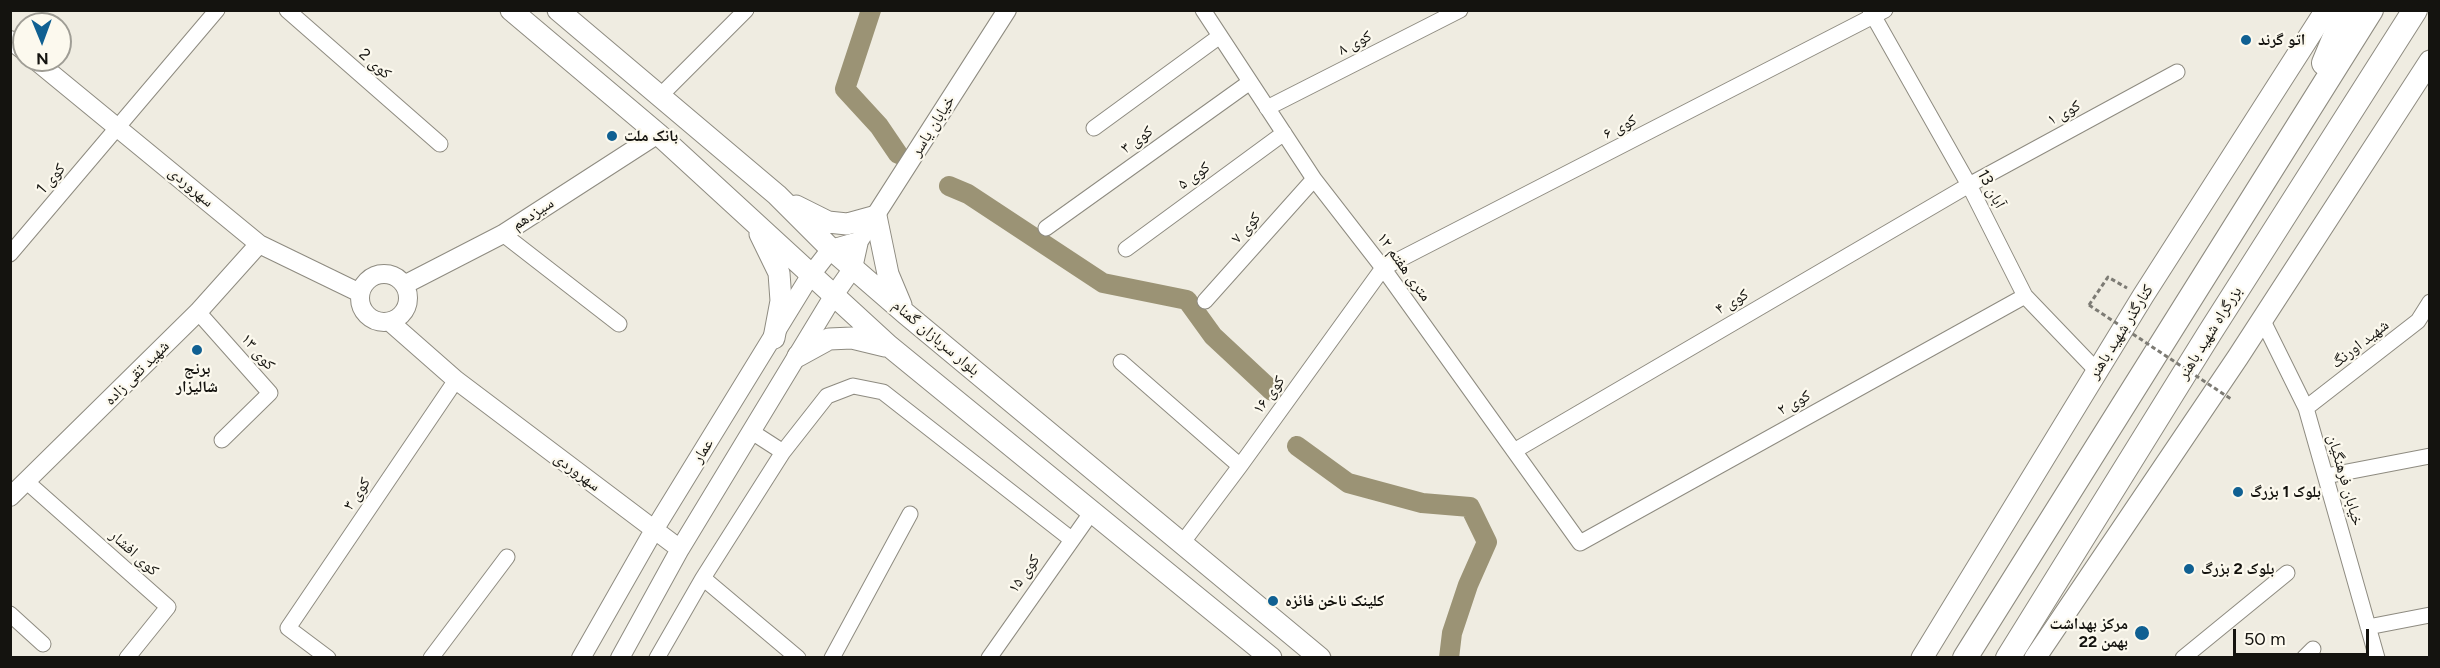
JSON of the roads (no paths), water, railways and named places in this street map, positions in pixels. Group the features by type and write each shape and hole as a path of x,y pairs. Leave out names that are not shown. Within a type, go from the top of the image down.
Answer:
{"highway":[{"path":"2296,128 2346,10"},
{"path":"1965,657 2371,10"},
{"name":"بزرگراه شهید باهنر","path":"2008,657 2415,10"},
{"path":"2400,33 2422,10"}],"main road":[{"path":"511,10 657,134 889,346 1091,513 1271,657"},
{"name":"بلوار سربازان گمنام","path":"558,10 777,195 831,249 906,314 1320,657"},
{"name":"کنارگذر شهید باهنر","path":"1922,657 2097,371 2326,10"},
{"path":"2035,657 2262,319 2430,61"},
{"path":"777,195 828,222 847,224 876,216 890,281 906,314"},
{"path":"753,220 779,273 781,301 774,338"},
{"path":"798,356 829,339 852,338 889,346"}],"street":[{"path":"119,128 217,10"},
{"name":"کوی 2","path":"287,10 440,144"},
{"path":"661,95 746,10"},
{"name":"خیابان یاسر","path":"853,268 860,241 1007,10"},
{"name":"۱۲ متری هفتم","path":"1203,10 1314,179 1383,268 1580,543"},
{"name":"کوی ۸","path":"1267,108 1460,10"},
{"name":"13 آبان","path":"1876,13 1969,185 2025,296 2097,371"},
{"name":"کوی ۶","path":"1383,268 1876,13"},
{"path":"1094,128 1220,36"},
{"name":"سهروردی","path":"50,72 259,244 360,293"},
{"name":"کوی ۱","path":"1969,185 2177,72"},
{"name":"کوی ۳","path":"1046,228 1250,82"},
{"name":"کوی 1","path":"10,254 119,128"},
{"name":"کوی ۵","path":"1126,249 1284,133"},
{"name":"سیزدهم","path":"404,285 503,234 657,134"},
{"name":"کوی ۷","path":"1205,301 1314,179"},
{"name":"کوی ۴","path":"1514,451 1969,185"},
{"path":"503,234 619,324"},
{"path":"831,249 860,241"},
{"name":"شهید تقی زاده","path":"10,497 198,312 259,244"},
{"name":"عمار","path":"581,657 654,530 810,276 831,249"},
{"name":"عمار","path":"620,657 680,549 853,268"},
{"name":"کوی ۱۶","path":"1183,542 1383,268"},
{"path":"384,274 392,275 404,285 407,292 406,308 402,314 390,322 381,322 367,315 360,301 360,293 369,279 384,274"},
{"name":"کوی ۲","path":"1580,543 2025,296"},
{"name":"شهید اورنگ","path":"2307,408 2424,323 2430,302"},
{"name":"کوی ۱۳","path":"198,312 270,393 222,440"},
{"name":"خیابان فرهنگیان","path":"2262,319 2307,408 2377,657"},
{"name":"سهروردی","path":"390,322 456,380 680,549"},
{"path":"1121,362 1240,466"},
{"name":"کوی ۳","path":"328,657 288,628 456,380"},
{"path":"657,657 703,578 783,452 827,396 853,386 883,392 1071,539"},
{"path":"752,432 783,452"},
{"path":"2326,476 2430,456"},
{"name":"کوی افشار","path":"27,482 168,608 128,657"},
{"name":"کوی ۱۵","path":"989,657 1091,513"},
{"path":"832,657 910,514"},
{"path":"431,657 507,557"},
{"path":"2183,657 2287,573"},
{"path":"703,578 798,657"},
{"path":"10,614 43,644"},
{"path":"2368,627 2430,615"}],"waterway":[{"path":"871,10 845,89 879,126 898,154"},
{"path":"949,186 968,194 1103,283 1187,300 1213,336 1272,391"},
{"path":"1297,446 1348,483 1422,503 1470,507 1487,542 1468,585 1452,633 1449,658"}],"place":[{"name":"اتو گرند","path":"2246,40"},
{"name":"بانک ملت","path":"612,136"},
{"name":"برنج شالیزار","path":"197,350"},
{"name":"بلوک 1 بزرگ","path":"2238,492"},
{"name":"بلوک 2 بزرگ","path":"2189,569"},
{"name":"کلینک ناخن فائزه","path":"1273,601"},
{"name":"مرکز بهداشت 22 بهمن","path":"2142,633"}]}
